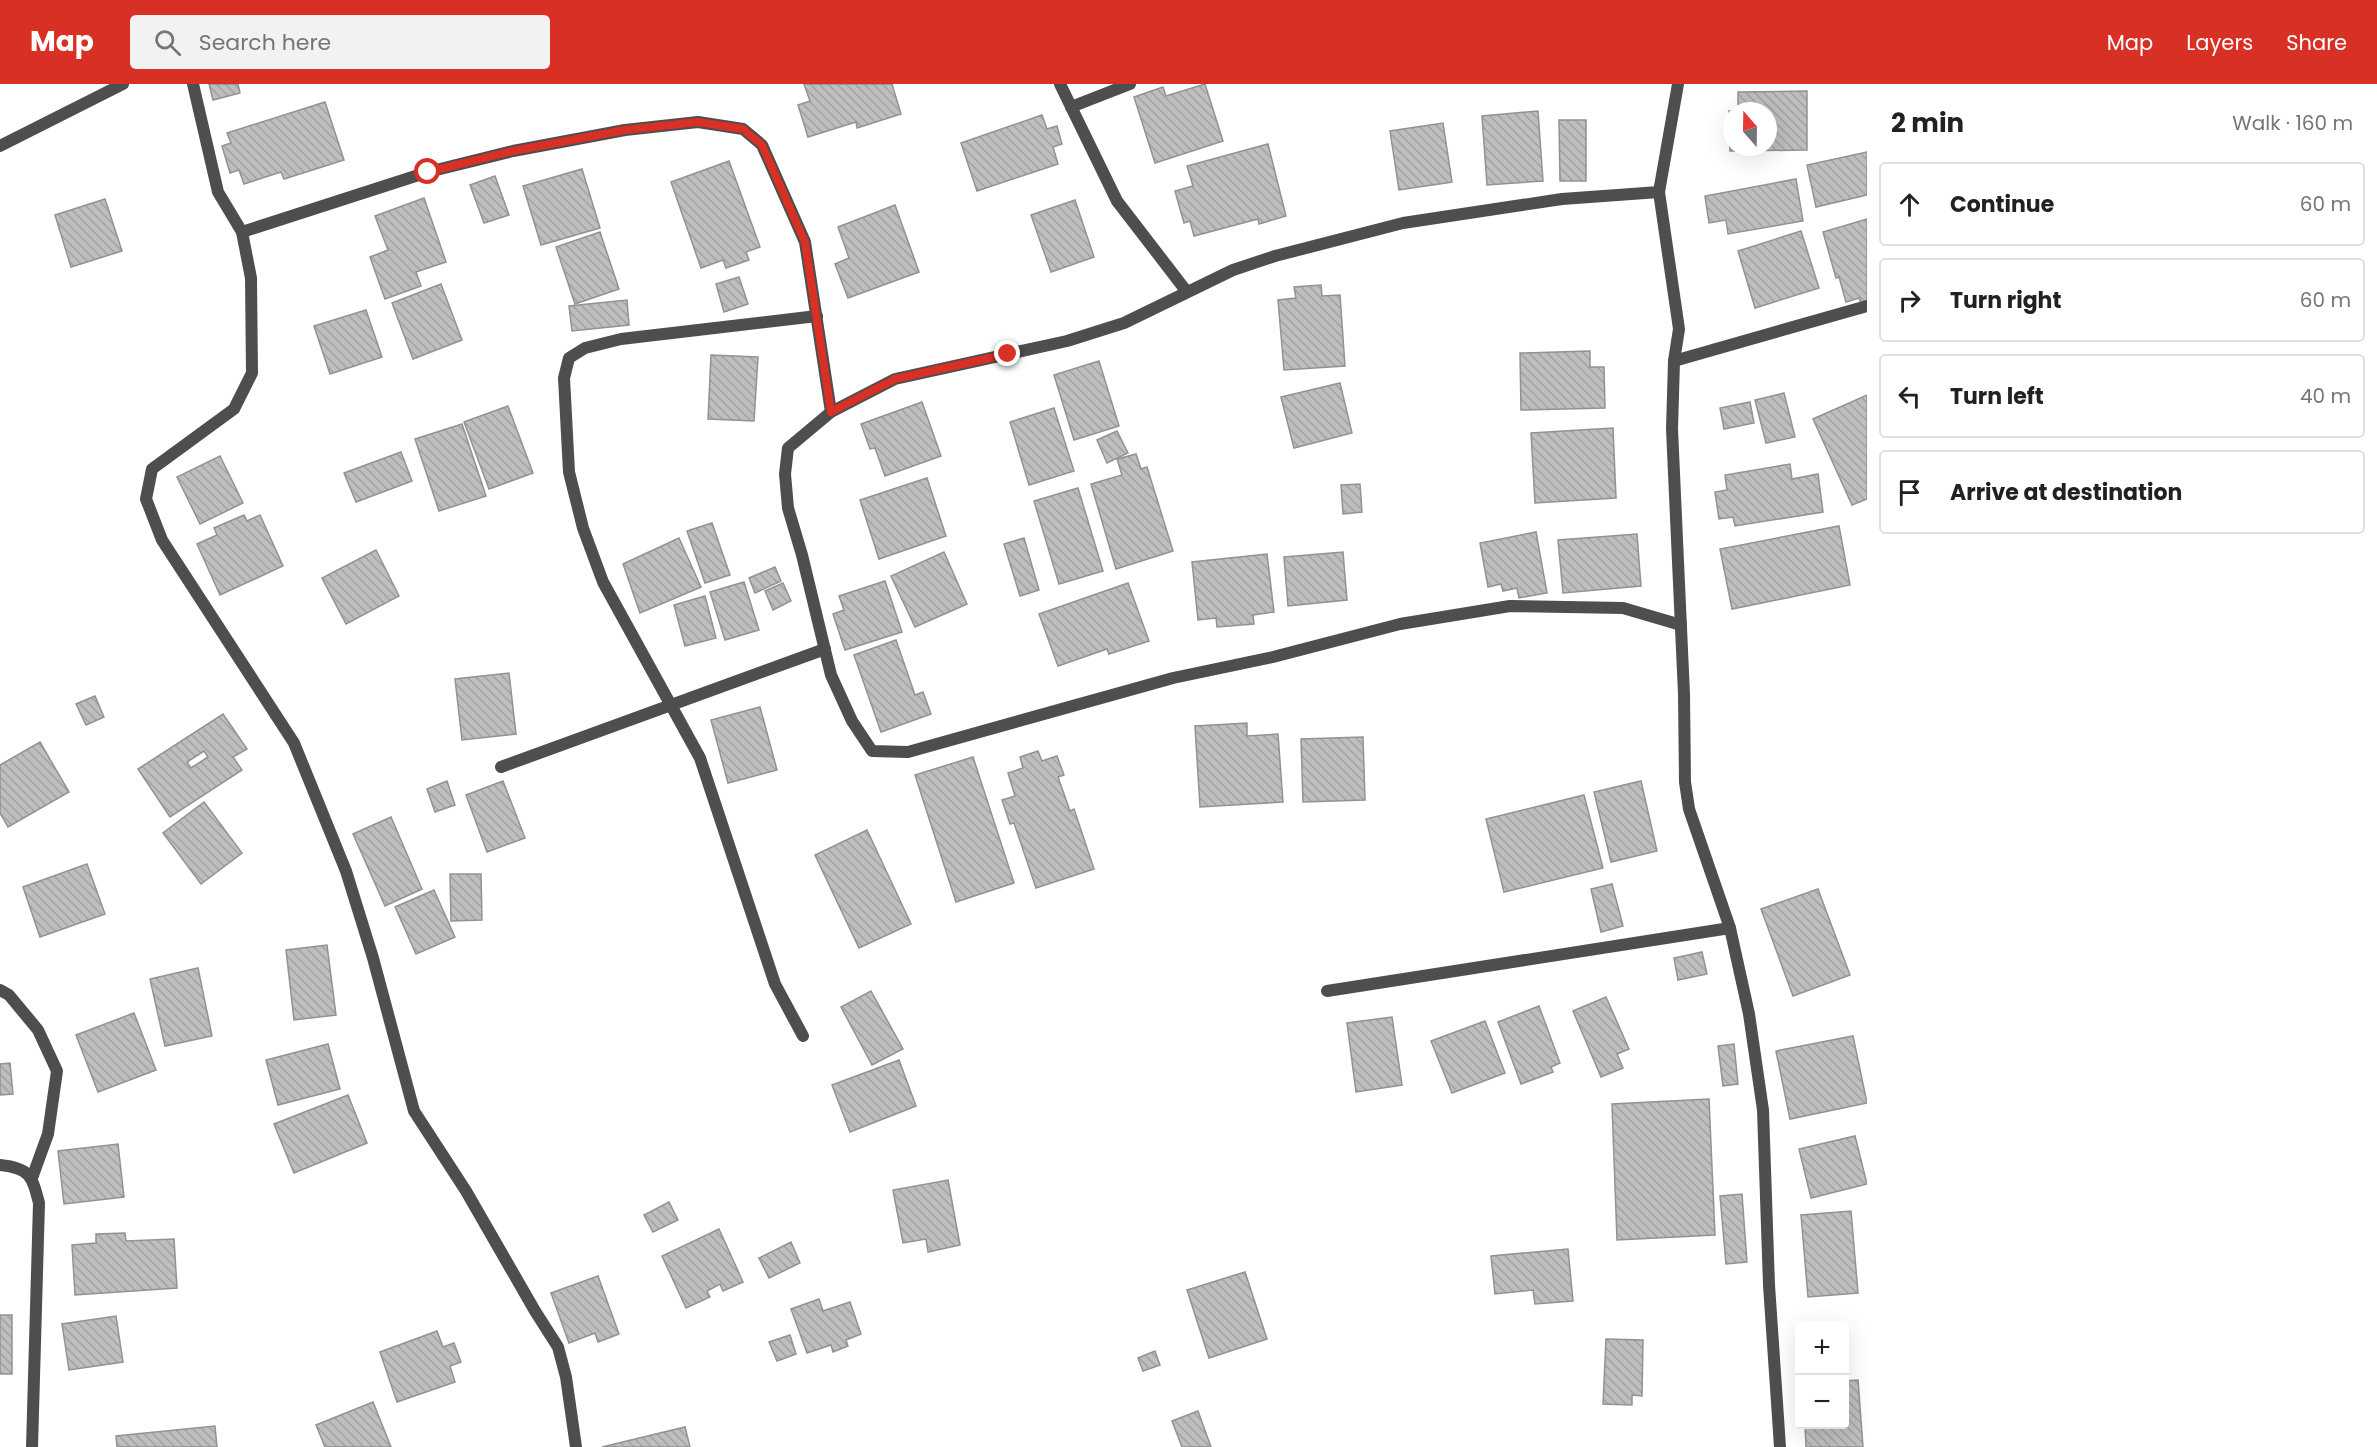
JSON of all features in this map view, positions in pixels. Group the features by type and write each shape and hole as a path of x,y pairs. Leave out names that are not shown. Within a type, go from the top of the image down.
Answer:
{"street":[{"path":"0,146 123,84"},
{"path":"193,84 218,192 242,232 250,279 252,373 234,409 152,469 146,499 162,540 294,743 346,871 373,958 414,1111 466,1191 534,1311 558,1347 566,1377 576,1447"},
{"path":"1060,84 1117,201 1186,292"},
{"path":"1071,107 1130,84"},
{"path":"1678,84 1659,192 1679,329 1674,361 1672,429 1685,782 1689,808 1730,928 1749,1014 1763,1110 1769,1285 1780,1447"},
{"path":"242,232 428,172 502,153 625,130 698,122 743,129 762,145 805,242 831,412"},
{"path":"1659,192 1562,199 1403,223 1275,255 1233,270 1124,323 1067,341 895,379 831,412 788,448 786,474 788,508 802,555 831,675 852,721 872,751 908,752 1173,678 1273,657 1400,624 1510,606 1623,608 1681,625"},
{"path":"1674,361 1867,306"},
{"path":"803,1036 775,984 700,758 603,582 583,528 569,472 564,378 569,358 585,348 621,339 817,316"},
{"path":"501,767 825,649"},
{"path":"1328,991 1730,928"},
{"path":"0,990 9,995 38,1030 57,1071 48,1134 32,1178 39,1203 32,1441 44,1447"},
{"path":"0,1165 17,1166 32,1178"}],"building":[{"path":"209,84 238,84 240,93 213,100"},
{"path":"804,84 892,84 901,114 857,128 856,122 808,137 798,105 810,101"},
{"path":"1205,84 1223,141 1155,163 1134,97 1163,87 1166,96"},
{"path":"1807,91 1807,150 1777,150 1777,102 1738,102 1738,92"},
{"path":"325,102 344,160 284,179 281,172 244,184 239,170 230,173 222,146 231,143 227,133"},
{"path":"1538,111 1543,181 1487,185 1482,116"},
{"path":"1042,115 1047,129 1057,126 1062,144 1053,147 1058,164 977,191 961,143"},
{"path":"1559,120 1586,120 1586,181 1560,181"},
{"path":"1443,123 1452,182 1399,190 1390,131"},
{"path":"1268,144 1286,216 1259,224 1258,219 1194,236 1190,221 1184,223 1175,191 1193,186 1187,166"},
{"path":"1867,152 1867,195 1816,207 1807,165"},
{"path":"729,161 760,247 746,252 749,260 726,268 723,260 701,268 671,182"},
{"path":"582,169 600,228 541,245 523,186"},
{"path":"495,176 509,215 484,223 470,185"},
{"path":"1796,179 1803,221 1728,234 1726,220 1709,223 1705,196"},
{"path":"424,198 446,262 416,272 421,286 385,299 370,257 388,250 375,216"},
{"path":"105,199 122,251 71,267 55,215"},
{"path":"1075,200 1094,257 1051,272 1031,215"},
{"path":"895,205 919,272 848,298 835,264 849,258 838,227"},
{"path":"1867,219 1867,301 1861,303 1859,298 1846,302 1839,277 1836,278 1823,232"},
{"path":"1801,231 1819,288 1755,308 1738,251"},
{"path":"600,232 619,289 575,304 556,247"},
{"path":"739,277 748,304 724,312 716,284"},
{"path":"441,284 462,340 413,359 392,303"},
{"path":"1321,285 1322,296 1340,295 1345,366 1284,370 1278,300 1296,298 1294,287"},
{"path":"627,300 629,325 572,331 569,306"},
{"path":"366,310 382,357 330,374 314,326"},
{"path":"1590,351 1590,367 1604,367 1605,408 1521,410 1520,353"},
{"path":"711,355 758,357 754,421 708,419"},
{"path":"1099,361 1119,426 1074,440 1054,375"},
{"path":"1340,383 1352,433 1294,448 1281,397"},
{"path":"1784,393 1795,437 1766,443 1755,400"},
{"path":"1867,395 1867,499 1852,505 1813,419"},
{"path":"922,402 941,456 885,476 875,448 870,449 861,424"},
{"path":"1750,402 1754,423 1724,429 1720,408"},
{"path":"508,406 533,473 489,489 464,422"},
{"path":"1054,408 1074,471 1029,485 1010,422"},
{"path":"462,424 486,496 439,511 415,439"},
{"path":"1613,428 1616,498 1535,503 1531,433"},
{"path":"1117,431 1128,453 1107,463 1097,440"},
{"path":"401,452 412,481 356,502 344,473"},
{"path":"1136,454 1141,469 1147,467 1173,551 1116,569 1091,484 1122,475 1117,459"},
{"path":"220,456 243,503 200,524 177,477"},
{"path":"1790,464 1792,479 1818,474 1823,512 1735,526 1733,517 1719,519 1715,492 1727,490 1725,475"},
{"path":"927,478 946,536 879,559 860,500"},
{"path":"1360,484 1362,512 1343,514 1341,485"},
{"path":"1078,488 1103,571 1059,584 1034,501"},
{"path":"244,515 247,521 260,515 283,566 220,595 197,544 217,535 214,528"},
{"path":"712,523 730,575 705,583 687,531"},
{"path":"1839,526 1850,585 1732,609 1720,549"},
{"path":"1536,532 1547,593 1519,598 1517,588 1503,591 1501,584 1488,587 1480,543"},
{"path":"1637,534 1641,586 1563,593 1558,540"},
{"path":"679,538 701,587 640,613 623,564"},
{"path":"1024,538 1039,590 1020,596 1004,544"},
{"path":"376,550 399,596 346,624 322,578"},
{"path":"944,552 967,604 915,627 891,576"},
{"path":"1343,552 1347,600 1288,606 1284,557"},
{"path":"1267,554 1274,612 1253,615 1254,624 1217,627 1216,618 1198,620 1192,562"},
{"path":"775,567 781,581 755,593 749,578"},
{"path":"885,581 902,632 845,650 833,614 844,610 839,596"},
{"path":"744,582 759,630 725,640 710,592"},
{"path":"783,583 791,601 773,610 765,591"},
{"path":"1128,583 1149,641 1109,654 1107,649 1058,666 1039,614"},
{"path":"705,596 716,638 685,646 674,605"},
{"path":"896,640 915,695 923,692 931,714 881,732 854,655"},
{"path":"509,673 516,734 462,740 455,679"},
{"path":"95,696 104,717 86,725 76,704"},
{"path":"760,707 777,770 728,783 711,720"},
{"path":"223,714 247,749 233,757 242,770 170,817 138,769","holes":["204,751 208,757 191,768 187,762"]},
{"path":"1247,723 1247,736 1278,734 1283,802 1200,807 1195,726"},
{"path":"1363,737 1365,800 1303,802 1301,739"},
{"path":"40,742 69,792 8,827 0,813 0,765"},
{"path":"1038,751 1042,761 1057,756 1064,775 1058,777 1070,811 1074,809 1094,869 1036,888 1014,823 1010,824 1002,800 1015,796 1008,773 1023,768 1020,757"},
{"path":"973,757 1014,883 956,902 915,775"},
{"path":"447,781 455,805 435,812 427,789"},
{"path":"503,781 525,838 487,852 466,795"},
{"path":"1641,781 1657,851 1611,862 1594,792"},
{"path":"1584,795 1603,868 1504,892 1486,819"},
{"path":"204,802 242,853 201,884 163,833"},
{"path":"391,817 422,889 385,906 353,834"},
{"path":"867,830 911,924 859,948 815,855"},
{"path":"87,864 105,914 40,937 23,887"},
{"path":"450,874 481,874 482,920 451,921"},
{"path":"1612,884 1623,926 1601,932 1591,889"},
{"path":"1818,889 1850,975 1793,996 1761,909"},
{"path":"434,890 455,937 416,954 395,907"},
{"path":"327,945 336,1015 294,1020 286,950"},
{"path":"1702,952 1707,974 1678,980 1674,958"},
{"path":"198,968 212,1036 165,1046 150,979"},
{"path":"871,991 903,1049 872,1065 841,1007"},
{"path":"1606,997 1629,1049 1617,1054 1623,1068 1601,1077 1573,1011"},
{"path":"1539,1006 1560,1063 1551,1067 1553,1072 1521,1084 1498,1022"},
{"path":"134,1013 156,1070 98,1092 76,1035"},
{"path":"1392,1017 1402,1085 1356,1092 1347,1023"},
{"path":"1485,1021 1505,1073 1452,1093 1431,1041"},
{"path":"1853,1036 1867,1103 1790,1119 1776,1051"},
{"path":"328,1044 340,1089 278,1105 266,1060"},
{"path":"1734,1044 1738,1084 1723,1086 1718,1046"},
{"path":"899,1060 916,1106 850,1132 832,1085"},
{"path":"10,1063 13,1094 0,1095 0,1064"},
{"path":"348,1095 367,1143 294,1173 274,1124"},
{"path":"1709,1099 1715,1235 1617,1240 1612,1104"},
{"path":"1855,1136 1867,1184 1811,1198 1799,1149"},
{"path":"118,1144 124,1197 64,1204 58,1151"},
{"path":"948,1180 960,1245 928,1252 926,1239 903,1243 893,1190"},
{"path":"1742,1194 1747,1262 1726,1264 1720,1196"},
{"path":"669,1202 678,1220 653,1232 644,1215"},
{"path":"1851,1211 1858,1293 1808,1297 1801,1215"},
{"path":"719,1229 743,1282 723,1291 720,1284 707,1291 710,1297 686,1308 662,1256"},
{"path":"125,1233 126,1241 174,1239 177,1288 75,1295 72,1245 96,1243 96,1234"},
{"path":"791,1242 800,1263 769,1278 759,1258"},
{"path":"1568,1249 1573,1301 1535,1304 1533,1290 1495,1294 1491,1256"},
{"path":"1245,1272 1267,1339 1209,1358 1187,1290"},
{"path":"598,1276 619,1334 598,1342 595,1333 569,1343 551,1293"},
{"path":"819,1299 823,1311 850,1302 861,1334 846,1340 848,1346 833,1352 831,1345 807,1353 791,1309"},
{"path":"0,1315 12,1315 12,1374 0,1374"},
{"path":"116,1316 123,1362 69,1370 62,1324"},
{"path":"437,1331 443,1347 454,1343 461,1362 450,1366 455,1382 397,1402 380,1352"},
{"path":"790,1335 796,1354 777,1361 769,1342"},
{"path":"1606,1339 1643,1340 1642,1396 1632,1395 1632,1405 1603,1404"},
{"path":"1155,1351 1160,1365 1143,1371 1138,1358"},
{"path":"1858,1380 1863,1447 1806,1447 1805,1429 1849,1429 1849,1381"},
{"path":"373,1402 391,1447 325,1447 316,1425"},
{"path":"1198,1411 1211,1447 1182,1447 1172,1421"},
{"path":"215,1426 217,1447 117,1447 116,1436"},
{"path":"685,1427 690,1447 602,1447"}],"route":[{"path":"428,172 513,151 625,130 698,122 743,129 762,145 805,242 831,412 895,379 1008,354"}]}
